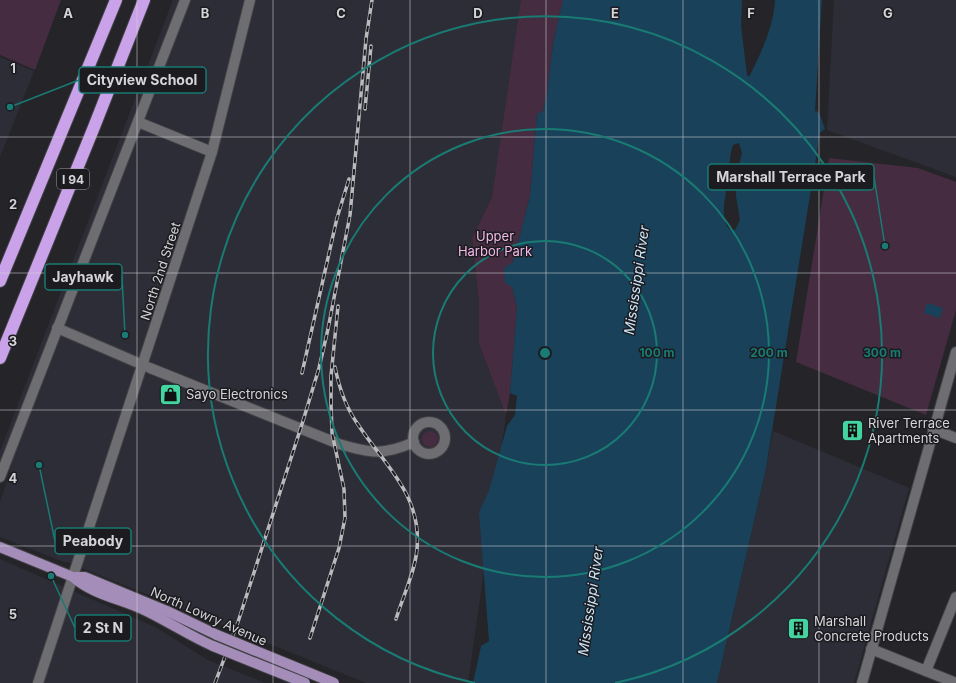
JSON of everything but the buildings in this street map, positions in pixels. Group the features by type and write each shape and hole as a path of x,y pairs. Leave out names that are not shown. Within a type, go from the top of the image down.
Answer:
{"highway":[{"name":"I 94","path":"0,280 116,0"},
{"name":"I 94","path":"0,358 144,0"}],"main road":[{"name":"North Lowry Avenue","path":"0,547 73,577 82,585 143,609 187,634 213,646 305,683"},
{"name":"North Lowry Avenue","path":"73,577 85,577 167,611 217,635 334,683"}],"street":[{"path":"0,477 185,0"},
{"name":"North 2nd Street","path":"38,683 212,152 250,0"},
{"path":"138,122 212,152"},
{"path":"57,328 346,446 368,452 379,452 400,448 414,442"},
{"path":"862,683 956,352"},
{"path":"933,429 956,438"},
{"path":"926,671 956,596"},
{"path":"871,649 956,683"}],"shaded area":[{"path":"173,0 524,0 492,197 472,238 479,303 479,344 506,415 468,683 366,683 67,562 0,537 0,501 11,471 0,467 0,451"},
{"path":"834,0 956,0 956,177 827,130"},
{"path":"0,57 34,71 0,157"},
{"path":"773,431 909,488 854,683 717,683"},
{"path":"0,559 155,627 208,660 265,683 0,683"}],"green space":[{"path":"0,0 61,0 35,70 0,55"},
{"name":"Upper Harbor Park","path":"521,0 563,0 553,44 547,94 543,111 537,114 530,196 513,262 512,287 517,307 510,393 506,415 479,344 479,303 472,238 492,197"},
{"path":"829,158 918,168 956,182 956,310 926,415 796,362"},
{"path":"430,431 437,436 438,439 433,446 430,447 423,442 422,439 427,432"}],"water":[{"name":"Mississippi River","path":"563,0 742,0 741,26 747,75 749,77 762,49 769,29 775,0 822,0 815,111 819,112 825,129 820,133 766,468 717,683 473,683 481,646 489,641 479,512 489,491 507,426 515,415 517,396 510,393 517,307 512,287 505,283 504,268 513,262 530,196 537,114 543,111 547,94 553,44","holes":["739,143 742,153 737,173 736,196 740,220 735,230 730,230 724,219 724,205 733,145"]},
{"path":"927,303 943,308 940,318 924,313"}],"railway":[{"path":"215,683 238,622 303,421 319,368 328,329 350,215 366,39 372,0"},
{"path":"365,109 371,46"},
{"path":"302,373 337,218 349,179"},
{"path":"310,638 339,548 345,518 344,489 332,433 331,404 331,376 338,306"},
{"path":"335,367 349,410 399,481 414,512 417,530 416,558 396,619"}],"place":[{"name":"Cityview School","path":"10,107"},
{"name":"Marshall Terrace Park","path":"885,246"},
{"name":"Jayhawk","path":"125,335"},
{"name":"Sayo Electronics","path":"170,394"},
{"name":"River Terrace Apartments","path":"852,430"},
{"name":"Peabody","path":"39,465"},
{"name":"2 St N","path":"51,576"},
{"name":"Marshall Concrete Products","path":"799,628"}]}
